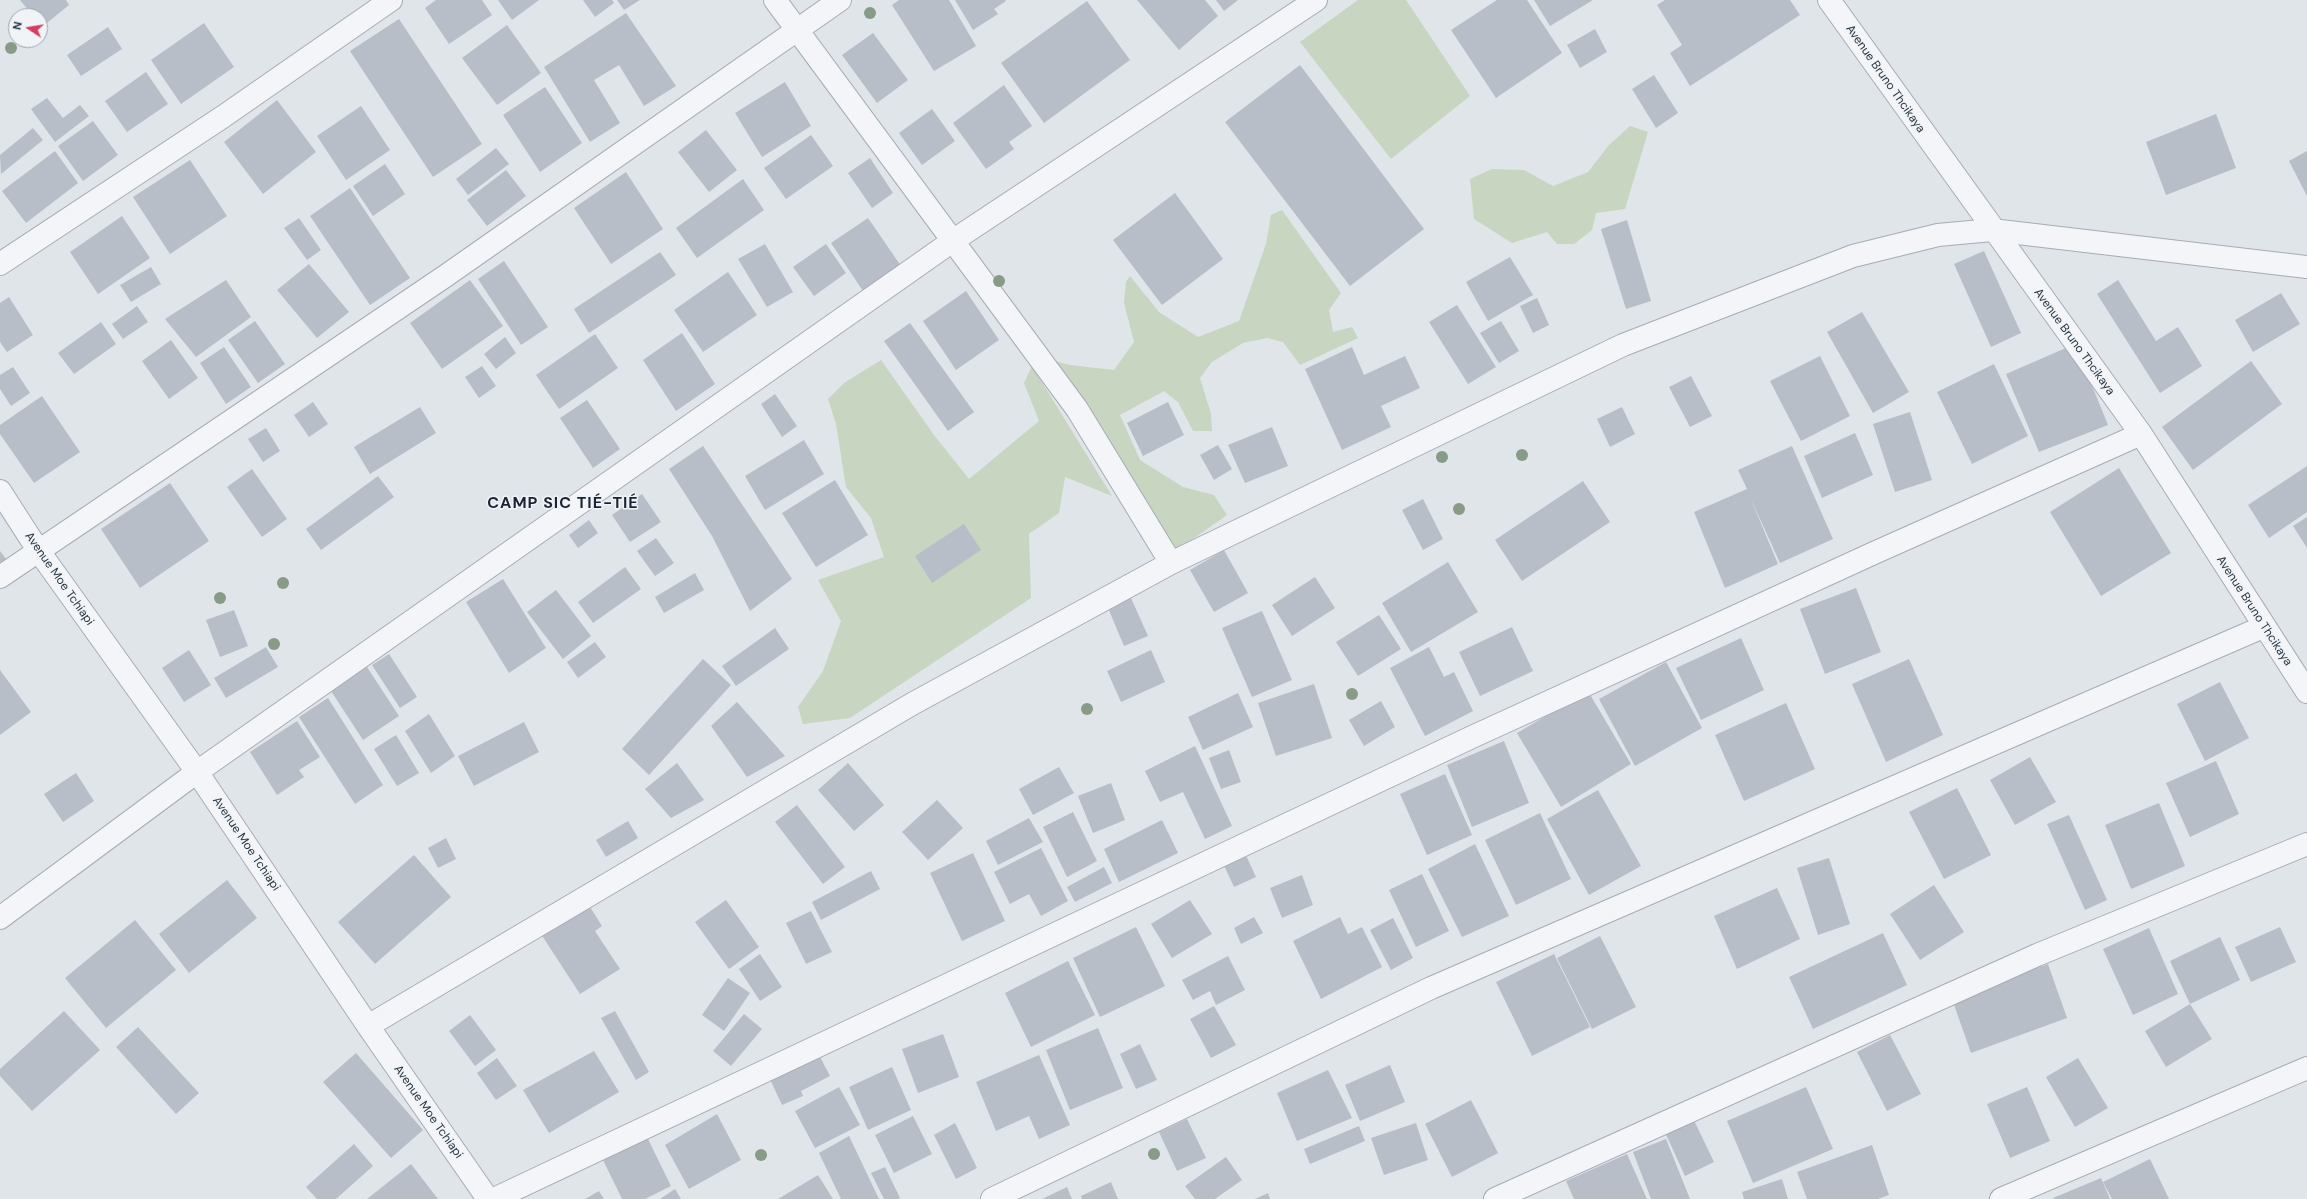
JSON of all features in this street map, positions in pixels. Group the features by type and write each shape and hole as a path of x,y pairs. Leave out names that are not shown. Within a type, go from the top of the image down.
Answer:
{"street":[{"path":"0,264 224,116 391,0"},
{"path":"775,0 862,120 954,240 1077,409 1171,563"},
{"path":"0,577 444,277 840,0"},
{"path":"0,918 197,772 954,240 1316,0"},
{"name":"Avenue Bruno Thcikaya","path":"1829,0 1992,230 2141,434 2263,627 2307,692"},
{"path":"368,1026 912,704 1171,563 1623,345 1853,256 1938,235 1992,230 2307,267"},
{"path":"494,1199 1472,737 1853,562 2141,434"},
{"name":"Avenue Moe Tchiapi","path":"0,491 38,550 197,772 368,1026 488,1199"},
{"path":"992,1199 1431,988 2263,627"},
{"path":"1495,1199 2037,955 2307,844"},
{"path":"2001,1199 2307,1068"}],"green space":[{"path":"1358,0 1406,0 1470,96 1391,159 1300,42"},
{"path":"1630,126 1648,132 1625,209 1596,213 1592,230 1574,244 1557,244 1547,232 1512,243 1474,219 1470,179 1492,169 1524,170 1553,186 1588,172 1609,145"},
{"path":"1282,210 1341,293 1329,310 1333,332 1352,327 1358,338 1300,365 1283,342 1267,338 1243,343 1212,362 1200,378 1211,414 1212,431 1193,431 1178,402 1164,391 1120,415 1140,460 1183,487 1214,495 1227,515 1173,553 1050,360 1070,365 1114,370 1134,342 1124,303 1126,282 1130,276 1159,312 1198,337 1239,321 1266,244 1271,215"},
{"path":"881,360 934,435 969,479 1039,421 1024,383 1032,366 1112,496 1065,477 1059,513 1029,534 1031,598 850,718 803,724 798,707 823,671 841,621 818,580 884,557 871,518 846,487 836,424 828,399 844,383"}],"building":[{"path":"20,0 66,0 69,5 48,22 48,8 26,8"},
{"path":"436,0 482,0 492,15 449,44 425,8"},
{"path":"498,0 539,0 512,20"},
{"path":"583,0 612,0 614,3 595,17"},
{"path":"617,0 640,0 624,10"},
{"path":"899,0 949,0 976,46 934,71 892,5"},
{"path":"955,0 1006,1 994,9 998,14 973,30"},
{"path":"1137,0 1205,0 1218,16 1179,50"},
{"path":"1216,0 1238,0 1224,11"},
{"path":"1497,0 1527,0 1562,53 1496,98 1451,30"},
{"path":"1534,0 1593,0 1550,26"},
{"path":"1665,0 1790,0 1800,15 1690,86 1670,53 1682,45 1657,5"},
{"path":"1087,1 1130,60 1044,123 1001,63"},
{"path":"626,13 676,86 644,106 619,65 594,80 620,123 590,142 544,67"},
{"path":"399,19 482,144 433,177 350,51"},
{"path":"204,23 234,67 181,104 151,60"},
{"path":"507,25 541,73 497,105 462,58"},
{"path":"108,27 122,49 81,76 67,55"},
{"path":"1595,29 1607,52 1580,68 1567,45"},
{"path":"873,33 908,80 877,103 842,55"},
{"path":"1300,65 1424,229 1350,286 1225,122"},
{"path":"146,72 168,104 127,132 105,101"},
{"path":"1654,75 1678,113 1656,128 1632,89"},
{"path":"785,82 811,126 762,157 735,113"},
{"path":"1004,85 1032,126 1009,142 1014,149 986,169 953,123"},
{"path":"545,87 582,143 540,172 503,115"},
{"path":"47,98 63,118 80,105 89,116 55,142 31,109"},
{"path":"277,100 316,152 263,194 224,142"},
{"path":"361,106 390,150 346,180 317,136"},
{"path":"932,109 955,141 922,165 899,133"},
{"path":"2216,114 2236,168 2166,195 2146,142"},
{"path":"93,121 118,155 83,181 58,146"},
{"path":"33,128 43,140 1,174 0,155"},
{"path":"706,130 737,170 709,192 678,152"},
{"path":"811,135 833,166 786,199 764,168"},
{"path":"496,148 509,164 468,195 456,179"},
{"path":"55,151 78,183 26,223 2,191"},
{"path":"2307,151 2307,196 2289,161"},
{"path":"870,158 893,193 872,208 848,173"},
{"path":"190,160 227,216 170,254 133,197"},
{"path":"385,164 405,194 373,216 353,186"},
{"path":"506,170 526,196 487,226 467,200"},
{"path":"626,172 663,229 611,264 574,208"},
{"path":"743,179 764,210 697,258 676,228"},
{"path":"350,188 410,278 370,305 310,216"},
{"path":"1175,193 1223,259 1162,305 1113,240"},
{"path":"122,216 150,258 98,294 70,252"},
{"path":"299,218 321,250 307,260 284,228"},
{"path":"868,218 901,266 863,291 831,243"},
{"path":"1627,220 1651,301 1626,309 1601,229"},
{"path":"765,244 793,292 767,307 738,259"},
{"path":"826,244 846,273 814,296 793,267"},
{"path":"1984,251 2021,333 1991,347 1954,264"},
{"path":"660,252 676,275 589,333 574,309"},
{"path":"1510,257 1533,295 1488,321 1466,282"},
{"path":"504,261 548,327 521,345 478,279"},
{"path":"309,264 349,312 317,338 277,290"},
{"path":"151,267 161,284 131,302 120,285"},
{"path":"728,272 757,315 703,352 674,310"},
{"path":"226,280 251,317 196,357 165,319"},
{"path":"470,280 503,326 442,369 410,323"},
{"path":"2118,280 2156,341 2178,327 2202,366 2160,393 2097,294"},
{"path":"966,291 999,340 956,370 923,321"},
{"path":"2281,293 2300,324 2253,352 2235,320"},
{"path":"9,297 33,335 7,352 0,342 0,303"},
{"path":"1537,298 1549,325 1533,333 1520,306"},
{"path":"1457,305 1496,367 1468,384 1429,322"},
{"path":"137,306 148,322 123,339 112,324"},
{"path":"1862,312 1909,392 1873,413 1827,332"},
{"path":"255,321 285,364 258,383 228,340"},
{"path":"1501,321 1519,351 1499,363 1480,333"},
{"path":"101,322 116,344 74,374 58,353"},
{"path":"910,323 974,412 948,431 884,341"},
{"path":"682,333 715,384 676,411 643,360"},
{"path":"595,334 618,368 559,409 536,375"},
{"path":"505,337 516,353 496,369 484,354"},
{"path":"171,340 198,378 169,399 142,361"},
{"path":"2075,344 2108,425 2039,452 2006,374"},
{"path":"224,347 251,387 226,404 200,363"},
{"path":"1352,347 1364,375 1405,356 1420,388 1381,406 1391,427 1342,450 1305,369"},
{"path":"1820,356 1850,416 1801,441 1770,381"},
{"path":"2251,361 2282,404 2193,470 2162,427"},
{"path":"1994,364 2028,436 1972,464 1937,392"},
{"path":"482,366 496,386 479,398 465,377"},
{"path":"13,367 30,393 11,406 0,389 0,375"},
{"path":"1691,376 1712,416 1690,427 1669,387"},
{"path":"775,394 797,426 782,437 761,404"},
{"path":"42,396 80,452 34,483 0,434 0,425"},
{"path":"587,400 620,449 593,468 560,418"},
{"path":"313,402 328,424 309,437 294,415"},
{"path":"1168,402 1184,435 1143,456 1127,423"},
{"path":"420,407 436,433 370,474 354,447"},
{"path":"1622,407 1635,434 1610,447 1597,419"},
{"path":"1910,412 1932,480 1895,492 1873,424"},
{"path":"1272,427 1288,466 1245,483 1228,445"},
{"path":"266,428 280,451 263,462 248,439"},
{"path":"1855,433 1873,475 1822,498 1804,456"},
{"path":"804,440 824,474 765,510 745,476"},
{"path":"1218,445 1232,469 1214,480 1200,455"},
{"path":"703,446 792,579 750,611 712,536 669,469"},
{"path":"1792,446 1833,539 1780,563 1750,497 1778,564 1725,588 1694,512 1747,489 1738,470"},
{"path":"2307,466 2307,512 2269,538 2248,505"},
{"path":"2119,468 2171,553 2101,596 2050,512"},
{"path":"252,469 287,519 262,537 227,487"},
{"path":"378,476 394,497 321,550 306,529"},
{"path":"835,480 868,535 816,567 782,513"},
{"path":"1583,481 1610,522 1522,581 1495,540"},
{"path":"170,483 209,541 140,588 101,529"},
{"path":"642,494 661,522 630,542 612,515"},
{"path":"1423,499 1443,539 1423,550 1402,510"},
{"path":"2307,517 2307,548 2293,526"},
{"path":"589,520 598,533 578,548 569,535"},
{"path":"964,524 981,550 932,583 915,556"},
{"path":"656,538 674,563 655,576 637,551"},
{"path":"1224,550 1248,593 1214,612 1190,570"},
{"path":"0,551 6,559 0,563"},
{"path":"1448,562 1478,612 1411,652 1382,603"},
{"path":"625,567 641,589 593,623 578,602"},
{"path":"695,573 704,590 664,613 655,597"},
{"path":"1315,577 1335,608 1292,636 1272,605"},
{"path":"503,579 546,648 509,673 466,602"},
{"path":"1856,588 1881,652 1825,674 1800,609"},
{"path":"556,590 591,636 563,659 527,612"},
{"path":"1131,598 1148,636 1124,646 1108,608"},
{"path":"234,610 248,646 220,657 206,620"},
{"path":"1262,611 1292,680 1252,697 1222,628"},
{"path":"1379,615 1401,649 1358,676 1336,642"},
{"path":"1512,627 1533,671 1480,696 1459,652"},
{"path":"775,628 789,649 736,686 722,666"},
{"path":"1741,638 1764,690 1701,720 1676,668"},
{"path":"595,642 606,657 578,678 567,662"},
{"path":"266,647 278,667 226,698 214,678"},
{"path":"1429,647 1444,677 1454,672 1473,711 1425,736 1390,668"},
{"path":"189,650 211,685 184,702 162,668"},
{"path":"1151,650 1165,682 1121,702 1107,671"},
{"path":"389,654 417,697 400,708 372,665"},
{"path":"703,659 731,685 649,775 622,749"},
{"path":"1909,659 1943,735 1886,762 1852,684"},
{"path":"1666,662 1702,728 1635,766 1599,699"},
{"path":"367,667 399,716 363,740 331,691"},
{"path":"0,670 31,712 0,735"},
{"path":"2220,682 2249,738 2205,761 2177,704"},
{"path":"1314,684 1332,738 1276,756 1258,703"},
{"path":"1588,691 1631,764 1561,807 1517,733"},
{"path":"1238,693 1253,727 1203,750 1188,717"},
{"path":"328,698 383,785 355,804 299,717"},
{"path":"1381,701 1395,727 1364,746 1349,720"},
{"path":"737,702 785,756 747,777 711,726"},
{"path":"1786,703 1815,769 1744,801 1715,735"},
{"path":"429,714 455,756 431,773 405,731"},
{"path":"297,721 320,757 299,770 304,777 277,795 250,752"},
{"path":"524,722 539,752 474,786 458,756"},
{"path":"396,735 419,773 397,786 374,749"},
{"path":"1504,741 1529,803 1472,827 1447,765"},
{"path":"1195,746 1232,826 1205,839 1183,792 1160,802 1145,771"},
{"path":"1229,750 1241,782 1221,789 1209,758"},
{"path":"2030,757 2056,802 2015,825 1990,780"},
{"path":"2216,761 2239,814 2190,837 2166,783"},
{"path":"677,763 704,800 671,818 645,789"},
{"path":"848,763 884,805 854,831 818,790"},
{"path":"1059,767 1074,793 1033,815 1019,789"},
{"path":"76,773 94,801 63,822 44,794"},
{"path":"1445,774 1472,835 1427,855 1400,794"},
{"path":"1111,783 1125,820 1093,833 1078,796"},
{"path":"1957,788 1991,855 1944,879 1909,812"},
{"path":"1598,790 1641,866 1589,895 1547,819"},
{"path":"937,800 963,828 928,860 902,832"},
{"path":"2159,803 2185,866 2131,889 2105,825"},
{"path":"797,805 845,867 823,884 775,822"},
{"path":"1073,812 1097,861 1067,877 1043,827"},
{"path":"1540,813 1571,879 1516,905 1485,840"},
{"path":"2069,815 2107,900 2085,910 2047,824"},
{"path":"1029,818 1043,842 998,865 986,841"},
{"path":"1162,820 1178,853 1119,882 1104,849"},
{"path":"628,821 638,838 606,857 596,840"},
{"path":"446,838 456,859 438,868 428,848"},
{"path":"1475,844 1509,916 1462,937 1428,869"},
{"path":"1041,848 1068,901 1041,916 1029,894 1010,904 994,872"},
{"path":"1243,849 1256,877 1234,887 1221,859"},
{"path":"973,853 1005,921 962,941 930,873"},
{"path":"414,855 451,897 375,964 338,922"},
{"path":"1829,858 1850,924 1818,935 1797,868"},
{"path":"1104,867 1112,883 1075,902 1067,887"},
{"path":"871,871 880,889 821,920 812,902"},
{"path":"1422,874 1449,931 1416,947 1389,890"},
{"path":"1302,875 1313,905 1282,918 1270,888"},
{"path":"227,880 257,918 189,973 159,934"},
{"path":"1934,885 1964,932 1920,960 1890,914"},
{"path":"1777,888 1800,939 1737,969 1714,916"},
{"path":"726,900 759,947 729,969 695,922"},
{"path":"1190,900 1212,934 1172,958 1151,924"},
{"path":"590,907 602,926 595,931 620,969 580,994 539,931 567,913 571,919"},
{"path":"811,911 832,952 806,964 786,923"},
{"path":"1254,917 1263,933 1241,944 1234,928"},
{"path":"1340,917 1348,934 1362,927 1382,967 1321,999 1293,941"},
{"path":"1393,918 1413,958 1391,970 1370,930"},
{"path":"135,920 176,970 106,1028 65,978"},
{"path":"1136,927 1165,986 1100,1017 1073,958"},
{"path":"2280,927 2296,962 2251,982 2235,947"},
{"path":"2149,928 2178,994 2133,1015 2103,949"},
{"path":"1883,933 1907,985 1813,1029 1789,977"},
{"path":"1600,936 1636,1007 1592,1029 1557,958"},
{"path":"2220,937 2240,980 2190,1004 2170,961"},
{"path":"760,954 782,987 760,1001 739,969"},
{"path":"1554,954 1590,1027 1532,1056 1496,982"},
{"path":"1228,956 1245,990 1216,1005 1210,991 1193,1000 1182,980"},
{"path":"1068,961 1095,1015 1031,1047 1005,993"},
{"path":"2048,964 2067,1018 1971,1053 1952,999"},
{"path":"728,978 750,993 724,1031 702,1015"},
{"path":"2190,1004 2212,1039 2166,1067 2145,1031"},
{"path":"1214,1006 1236,1045 1211,1058 1190,1019"},
{"path":"64,1011 100,1050 32,1111 0,1076 0,1069"},
{"path":"615,1011 649,1072 636,1080 601,1018"},
{"path":"744,1014 762,1029 731,1066 713,1051"},
{"path":"470,1015 496,1050 475,1066 449,1031"},
{"path":"138,1027 199,1093 176,1114 116,1047"},
{"path":"1098,1028 1123,1088 1070,1110 1046,1050"},
{"path":"943,1034 959,1077 918,1093 902,1049"},
{"path":"1890,1035 1921,1094 1887,1111 1857,1052"},
{"path":"1140,1044 1157,1080 1136,1089 1120,1054"},
{"path":"594,1051 619,1092 549,1133 523,1090"},
{"path":"817,1051 830,1076 801,1091 803,1096 782,1105 768,1075"},
{"path":"356,1053 423,1130 391,1158 323,1082"},
{"path":"1039,1055 1070,1125 1039,1139 1029,1116 996,1131 976,1082"},
{"path":"497,1058 517,1086 496,1100 477,1073"},
{"path":"2078,1058 2108,1108 2075,1127 2046,1077"},
{"path":"1390,1065 1405,1102 1360,1121 1345,1085"},
{"path":"892,1067 911,1110 868,1130 849,1087"},
{"path":"1328,1070 1352,1118 1297,1141 1277,1093"},
{"path":"839,1087 860,1125 815,1148 795,1111"},
{"path":"1806,1087 1833,1149 1753,1183 1727,1121"},
{"path":"2027,1087 2050,1141 2010,1158 1987,1104"},
{"path":"1471,1100 1498,1153 1452,1177 1425,1124"},
{"path":"717,1114 741,1160 689,1189 665,1145"},
{"path":"1691,1114 1714,1162 1685,1176 1663,1128"},
{"path":"913,1116 932,1154 894,1173 875,1135"},
{"path":"1187,1119 1206,1158 1177,1171 1159,1132"},
{"path":"955,1123 977,1168 956,1179 934,1135"},
{"path":"1416,1123 1428,1160 1384,1175 1371,1138"},
{"path":"1359,1126 1365,1141 1310,1164 1304,1149"},
{"path":"849,1136 879,1199 841,1199 819,1153"},
{"path":"647,1137 671,1186 645,1199 622,1199 603,1160"},
{"path":"1666,1139 1690,1199 1651,1199 1633,1152"},
{"path":"354,1144 373,1166 336,1199 317,1199 306,1187"},
{"path":"1872,1145 1889,1195 1878,1199 1807,1199 1797,1172"},
{"path":"1627,1154 1647,1199 1574,1199 1566,1181"},
{"path":"1226,1157 1242,1180 1215,1199 1195,1199 1185,1186"},
{"path":"2150,1159 2169,1199 2112,1199 2103,1182"},
{"path":"411,1164 438,1199 367,1199"},
{"path":"885,1167 900,1198 898,1199 884,1199 871,1173"},
{"path":"818,1175 833,1199 778,1199"},
{"path":"2101,1178 2110,1199 2053,1198"},
{"path":"1782,1179 1788,1199 1744,1199 1742,1192"},
{"path":"1111,1182 1118,1199 1082,1199 1081,1196"},
{"path":"1067,1187 1072,1199 1042,1199"},
{"path":"675,1189 681,1199 660,1199"},
{"path":"599,1191 604,1199 585,1199"},
{"path":"1268,1193 1270,1199 1255,1199"}],"district":[{"name":"CAMP SIC TIÉ-TIÉ","path":"563,504"}]}
